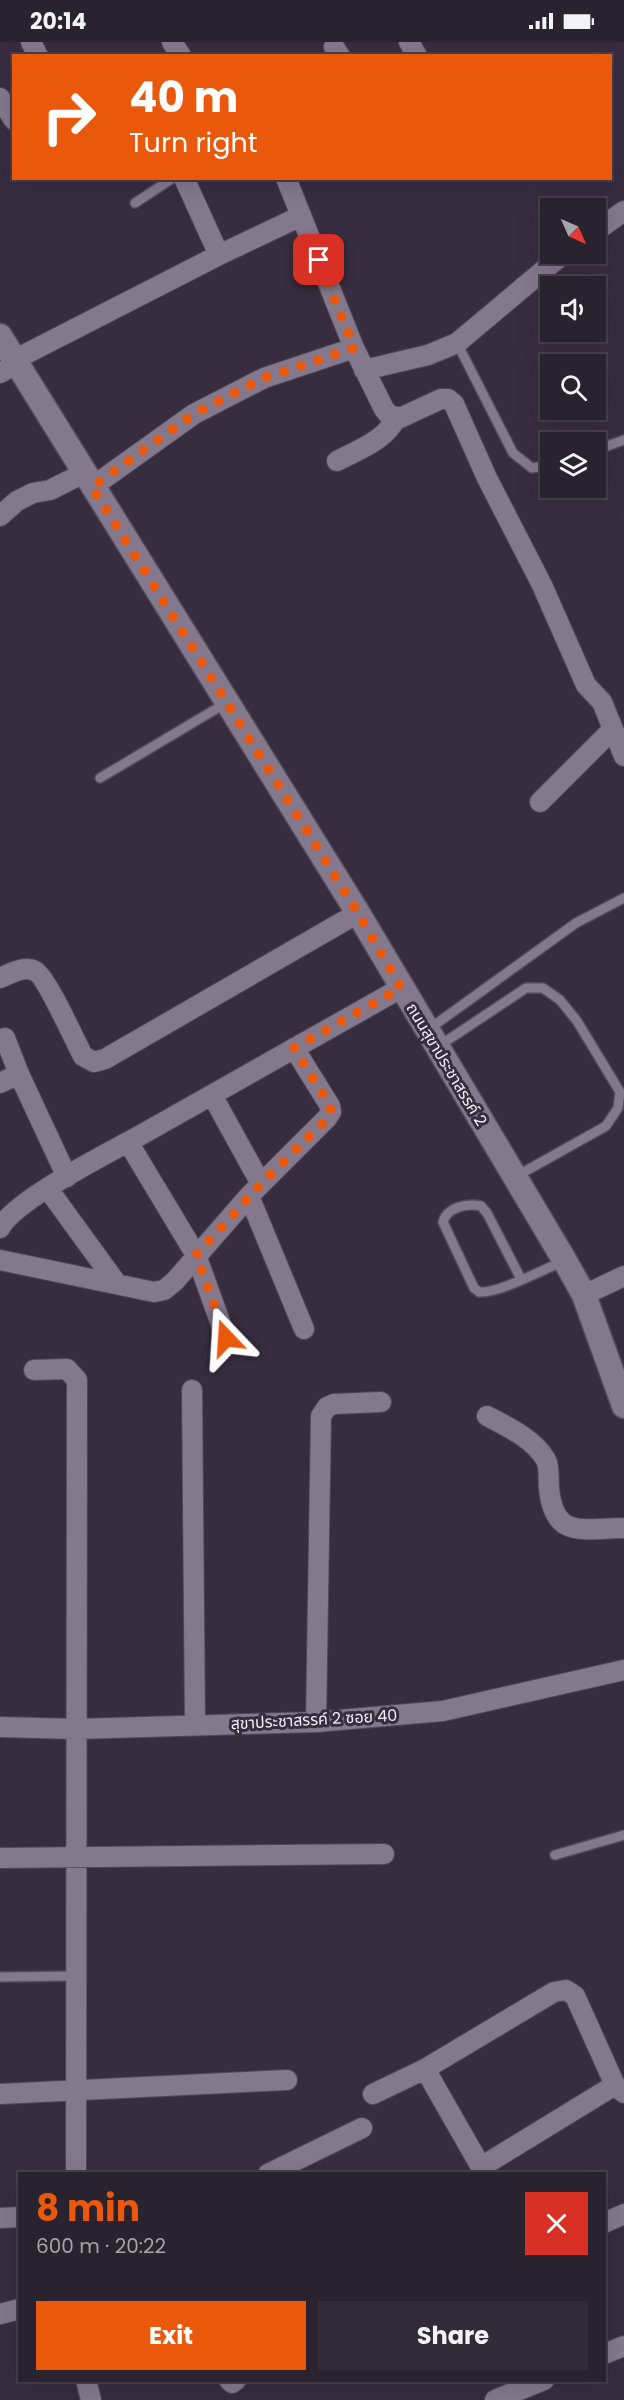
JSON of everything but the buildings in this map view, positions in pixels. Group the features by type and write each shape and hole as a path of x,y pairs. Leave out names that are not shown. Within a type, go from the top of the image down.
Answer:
{"street":[{"path":"0,98 12,117"},
{"path":"185,180 219,255"},
{"path":"286,180 364,370 384,409 396,418"},
{"path":"606,224 624,211"},
{"path":"10,365 219,255 301,216"},
{"path":"364,370 428,355 457,343 551,264"},
{"name":"ถนนสุขาประชาสรรค์ 2","path":"0,336 10,365 88,480 358,913 565,1261 584,1295 624,1406"},
{"path":"0,516 24,511 37,504 50,490 88,480 194,414 264,378 354,348"},
{"path":"337,461 382,436 393,426 396,418 441,399 448,399 454,404 487,478 542,585 586,686 602,702 624,756"},
{"path":"540,802 613,729"},
{"path":"0,978 18,970 28,969 42,976 83,1056 94,1062 105,1059 358,913"},
{"path":"0,1228 13,1212 67,1177 401,988"},
{"path":"5,1038 19,1074 67,1177"},
{"path":"0,1260 154,1292 164,1290 175,1281 255,1190 327,1119 331,1112 330,1106 294,1048"},
{"path":"0,1083 19,1074"},
{"path":"212,1095 255,1190 304,1329"},
{"path":"129,1142 196,1255 226,1338"},
{"path":"48,1189 117,1284"},
{"path":"584,1295 624,1276"},
{"path":"34,1370 67,1369 77,1380 76,2172"},
{"path":"192,1390 195,1725"},
{"path":"316,1722 321,1416 327,1407 334,1404 381,1402"},
{"path":"487,1416 519,1433 548,1462 549,1489 553,1511 558,1521 570,1528 624,1528"},
{"name":"สุขาประชาสรรค์ 2 ซอย 40","path":"0,1727 76,1729 316,1722 443,1711 624,1670"},
{"path":"0,1858 384,1854"},
{"path":"373,2094 424,2069 554,1992 566,1990 575,1996 619,2089 483,2170 424,2069"},
{"path":"0,2094 287,2080"},
{"path":"272,2172 362,2128"},
{"path":"606,2222 624,2214"},
{"path":"0,2218 18,2217"},
{"path":"0,2314 18,2310"},
{"path":"606,2353 624,2346"},
{"path":"86,2382 91,2400"},
{"path":"495,2400 539,2382"}],"lane":[{"path":"135,203 170,180"},
{"path":"457,343 513,453 532,468 540,467"},
{"path":"606,447 624,441"},
{"path":"100,778 226,703"},
{"path":"432,1039 576,923 624,898"},
{"path":"432,1039 526,988 543,988 560,1000 577,1021 620,1092 618,1108 606,1126 516,1177"},
{"path":"521,1279 488,1213 481,1206 472,1204 449,1211 445,1215 444,1222 474,1288 478,1292 486,1293 521,1279 565,1261"},
{"path":"555,1855 624,1835"},
{"path":"0,1977 75,1976"}],"route":[{"path":"226,1338 196,1255 261,1184 327,1119 331,1112 330,1106 294,1048 401,988 358,913 92,487 194,414 264,378 354,348 319,260"}]}
